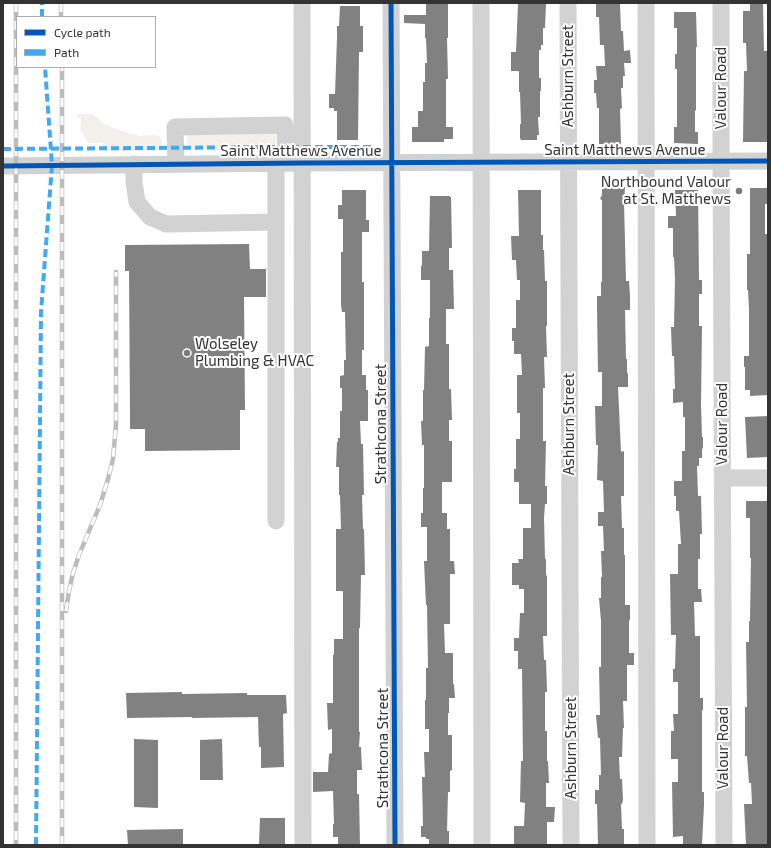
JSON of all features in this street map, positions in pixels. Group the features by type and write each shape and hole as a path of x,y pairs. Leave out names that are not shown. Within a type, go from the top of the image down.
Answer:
{"street":[{"path":"276,521 276,222 288,163 302,3"},
{"name":"Strathcona Street","path":"391,3 396,845"},
{"path":"481,3 482,845"},
{"name":"Ashburn Street","path":"568,3 572,845"},
{"path":"646,3 648,845"},
{"name":"Valour Road","path":"721,3 724,845"},
{"path":"176,164 175,127 285,125 288,163 303,845"},
{"name":"Saint Matthews Avenue","path":"3,166 768,161"},
{"path":"134,164 134,182 137,202 150,217 166,224 276,222"},
{"path":"723,478 768,478"}],"shaded area":[{"path":"77,114 91,114 103,123 128,133 140,136 159,136 162,143 160,148 156,151 104,151 103,143 88,143 80,129 81,117 77,117"},
{"path":"274,131 276,135 276,145 270,150 194,150 188,146 187,142 188,132"}],"building":[{"path":"426,3 448,3 448,79 446,79 446,127 453,127 453,139 444,139 444,142 412,142 412,127 418,127 418,111 423,111 423,82 425,82 425,63 427,63 426,38 425,24 404,23 404,15 426,15"},
{"path":"750,3 763,3 764,51 768,51 768,142 743,142 744,71 747,71 746,43 743,43 743,11 750,11"},
{"path":"518,4 546,4 545,28 543,28 543,45 541,45 541,50 539,50 539,78 541,78 541,91 540,117 538,117 539,135 537,135 537,140 521,140 520,138 521,124 519,71 511,71 511,52 516,52"},
{"path":"596,4 620,4 621,31 623,31 624,51 630,50 631,63 624,63 625,76 623,76 623,88 621,88 621,144 599,144 599,108 597,108 596,93 594,93 594,80 597,80 596,66 605,66 604,45 600,45 599,17 596,17"},
{"path":"340,6 360,6 360,26 363,26 363,52 359,52 358,140 337,140 337,111 334,111 334,108 329,108 329,94 335,94 337,26 339,26"},
{"path":"674,12 696,12 697,47 695,132 698,132 698,144 674,143 674,127 677,127 677,69 675,69 675,54 677,54 677,28 674,28"},
{"path":"625,187 626,281 629,281 630,296 630,310 625,310 628,387 618,387 621,452 624,451 624,496 621,496 625,555 625,605 630,605 629,653 634,653 634,665 627,665 627,701 623,701 624,728 622,757 619,757 620,779 622,779 623,800 621,804 624,845 598,845 597,804 595,804 595,790 599,790 599,775 601,775 600,738 598,738 596,715 600,715 599,667 601,667 601,621 599,598 601,598 602,577 601,551 604,551 603,526 598,526 598,512 604,512 603,481 597,480 598,445 596,445 595,406 602,406 602,372 598,372 597,308 597,296 601,296 602,282 602,200 600,199 602,195 602,188"},
{"path":"750,188 768,188 768,204 765,204 765,234 768,234 768,395 750,396 750,390 745,390 744,356 749,356 747,254 750,254"},
{"path":"342,190 366,190 366,220 369,220 369,232 362,232 364,350 362,350 362,375 366,375 366,390 368,390 368,421 360,421 361,444 363,444 364,495 362,495 365,575 361,575 359,628 359,747 361,747 362,770 357,770 357,794 359,794 360,845 338,845 338,837 333,837 333,791 313,792 313,772 328,772 329,754 332,753 332,729 328,730 327,703 333,703 334,639 343,639 343,591 336,591 336,529 341,529 339,467 336,467 337,442 338,438 340,438 340,411 342,411 342,388 340,388 340,376 344,375 344,360 346,360 345,312 342,312 341,305 341,252 343,252 343,219 338,219 338,205 342,205"},
{"path":"518,190 541,190 541,235 543,235 545,281 547,281 547,357 544,357 545,388 543,388 543,441 546,441 545,486 547,486 547,504 545,504 544,518 546,576 547,575 547,636 543,636 544,660 546,660 547,692 545,692 545,731 547,731 549,783 546,783 546,807 555,807 554,822 547,822 547,845 514,845 514,826 524,826 525,803 520,802 521,761 523,761 522,669 518,669 518,651 514,651 514,638 519,638 520,613 524,613 524,589 519,589 519,585 512,585 512,563 519,563 518,559 523,559 523,528 531,528 531,504 519,504 519,482 514,482 514,469 516,469 516,439 520,439 520,413 517,413 517,375 522,375 521,354 514,354 514,341 512,341 512,328 516,328 516,300 520,300 520,280 517,280 516,260 512,260 511,236 519,236"},
{"path":"675,190 698,190 699,280 702,280 702,294 699,294 699,326 702,326 701,404 703,448 702,458 699,458 699,466 697,466 698,496 701,496 702,534 700,534 700,559 698,559 698,589 701,589 702,602 694,602 695,636 700,636 700,698 703,698 702,792 704,792 704,805 702,845 683,845 683,836 673,837 672,782 678,782 678,759 671,759 671,731 674,731 673,714 678,714 678,682 673,682 676,635 671,635 670,574 678,574 678,544 681,544 679,511 676,511 676,496 674,496 674,481 682,481 682,451 685,451 685,417 683,417 683,402 673,403 673,389 675,389 671,327 674,327 675,279 673,228 668,228 668,216 676,216"},
{"path":"430,196 451,197 452,248 449,248 449,270 453,270 454,309 446,309 446,344 449,344 449,389 451,389 452,420 449,420 449,441 452,441 452,482 442,482 442,513 447,513 447,529 450,529 450,561 454,561 455,574 450,574 450,624 444,624 445,653 453,653 453,684 455,698 449,698 448,713 448,735 452,735 452,770 450,771 450,792 448,792 447,831 449,831 449,845 429,845 429,839 426,839 426,837 421,837 421,826 423,826 422,777 425,777 424,752 429,752 429,729 425,729 426,668 428,668 427,605 424,561 427,561 427,527 421,527 424,488 424,445 422,445 421,421 423,421 425,347 429,346 430,280 421,280 421,266 422,251 429,251"},
{"name":"Wolseley Plumbing & HVAC","path":"249,244 250,269 266,269 266,297 244,297 245,410 240,410 240,450 145,451 145,429 130,429 129,271 125,271 125,245"},
{"path":"768,416 768,457 747,458 745,417"},
{"path":"746,501 768,501 768,845 746,845 744,804 752,804 751,783 749,783 747,756 745,756 745,707 747,707 746,642 749,642 751,558 750,518 746,518"},
{"path":"182,692 182,694 247,693 247,695 286,695 287,713 283,714 284,767 261,768 261,747 259,747 258,717 127,718 126,693"},
{"path":"134,739 158,740 158,808 134,807"},
{"path":"222,739 223,780 200,780 200,740"},
{"path":"260,818 285,818 285,845 259,844"},
{"path":"183,829 183,845 128,845 127,830"}],"railway":[{"path":"16,3 16,845"},
{"path":"61,3 61,16"},
{"path":"62,68 62,845"},
{"path":"66,611 73,573 100,505 113,459 116,425 116,272"}],"marked path":[{"path":"42,3 42,16"},
{"path":"36,845 41,312 52,165 45,68"},
{"path":"3,149 375,147"}],"cycle path":[{"path":"391,3 395,845"},
{"path":"3,166 768,161"}],"place":[{"name":"Northbound Valour at St. Matthews","path":"739,191"},
{"name":"Wolseley Plumbing & HVAC","path":"187,353"}]}
